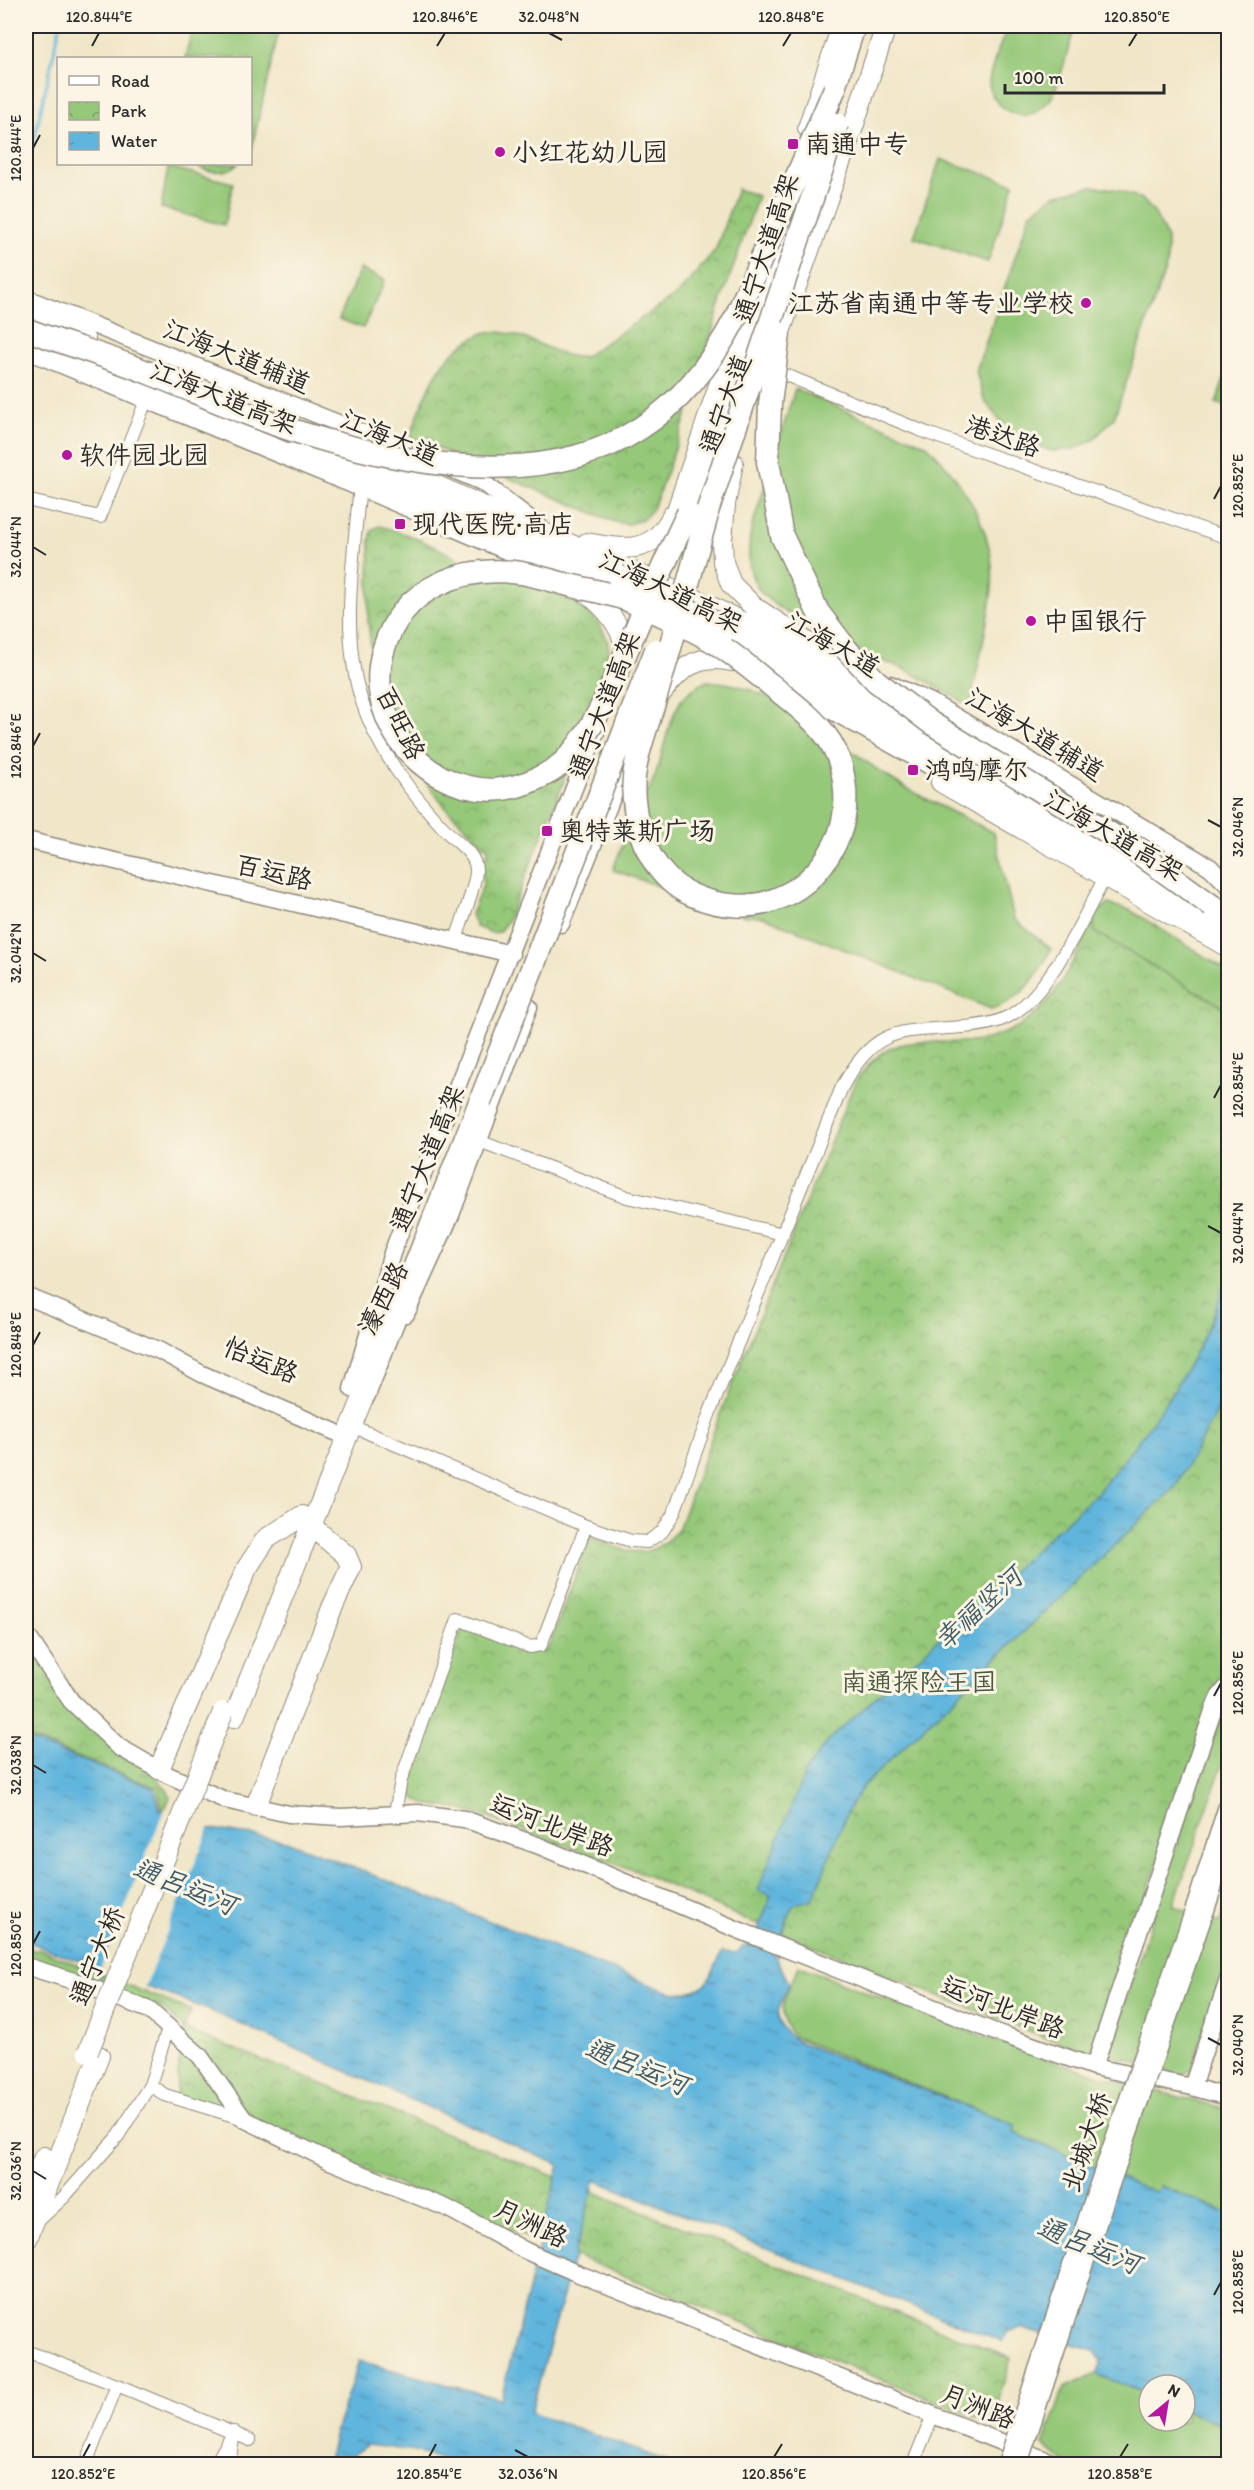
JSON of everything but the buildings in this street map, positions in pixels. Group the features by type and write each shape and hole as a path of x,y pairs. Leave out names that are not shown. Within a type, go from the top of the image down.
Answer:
{"highway":[{"name":"通宁大道高架","path":"358,1392 473,1100 666,582 835,88 854,26"},
{"name":"通宁大道高架","path":"692,509 837,124 868,26"},
{"path":"27,330 142,370 300,433 394,457 452,466 496,467 556,460 594,451 639,429 669,407 705,368 723,343 835,88"},
{"path":"837,124 818,206 778,336 770,404 768,462 782,536 802,581 825,621 847,650 876,681 931,723 1122,841 1223,909"},
{"name":"江海大道高架","path":"27,330 368,488 622,598 713,641 1040,824 1228,934"},
{"name":"江海大道高架","path":"27,330 387,477 618,576 728,628 1223,909"},
{"path":"622,598 519,573 473,573 453,576 422,594 396,623 382,656 379,678 381,700 397,738 409,753 438,776 469,787 489,790 514,788 552,771 569,757 588,732 692,509"},
{"path":"692,509 635,769 634,799 644,844 653,860 670,881 686,892 722,904 739,906 764,904 802,885 821,869 832,852 842,826 846,799 844,777 826,735 803,711 713,641"}],"main road":[{"name":"通宁大道","path":"640,617 653,580 692,509 842,26"},
{"name":"通宁大道","path":"676,632 854,124 886,26"},
{"name":"江海大道","path":"27,330 390,465 653,580 734,618 905,717 1223,909"},
{"path":"26,358 359,495 676,632 732,661 1228,946"},
{"path":"733,464 725,504 722,540 723,562 731,584 753,607 832,659 905,717"},
{"path":"552,536 606,547 638,547 655,541 666,528 692,509"},
{"path":"587,593 602,604 615,620 622,630 627,650"},
{"path":"644,717 666,686 691,665 708,657 732,661"},
{"name":"濠西路","path":"228,1714 307,1521 342,1426 358,1392"},
{"path":"159,1769 247,1569 266,1539 307,1521 346,1555 351,1567 256,1806"},
{"name":"通宁大桥","path":"93,2054 228,1714"},
{"path":"26,2204 93,2054"},
{"path":"28,2234 93,2054"}],"street":[{"name":"江海大道辅道","path":"26,298 484,483 552,536"},
{"name":"港达路","path":"767,367 927,434 1228,538"},
{"path":"26,500 100,517 144,406"},
{"name":"百旺路","path":"359,495 350,630 354,669 361,700 376,735 395,769 424,806 473,858 477,871 456,940"},
{"name":"濠西路","path":"358,1392 392,1253 511,954 640,617"},
{"name":"濠西路","path":"358,1392 423,1281 452,1215 545,962 676,632"},
{"name":"江海大道辅道","path":"801,657 832,659 929,701 1210,867 1228,885"},
{"name":"百运路","path":"26,840 511,954"},
{"path":"342,1426 586,1526 631,1541 647,1542 662,1532 674,1513 710,1412 842,1087 855,1062 868,1047 897,1033 972,1026 1010,1016 1028,1003 1049,978 1106,876"},
{"path":"479,1141 627,1197 783,1234"},
{"name":"怡运路","path":"26,1296 160,1351 205,1364 342,1426"},
{"path":"395,1813 401,1780 458,1620 530,1647 541,1645 586,1526"},
{"name":"运河北岸路","path":"26,1634 71,1701 119,1747 225,1800 289,1814 341,1817 418,1813 464,1819 618,1877 736,1929 995,2032 1094,2067 1192,2087 1228,2097"},
{"path":"1094,2067 1213,1711 1219,1697 1228,1686"},
{"path":"1213,1711 1228,1693"},
{"path":"1200,1908 1228,1803"},
{"path":"1200,1908 1228,1842"},
{"name":"北城大桥","path":"1006,2464 1098,2184 1200,1908"},
{"name":"北城大桥","path":"1019,2464 1200,1908"},
{"name":"月洲路","path":"26,1966 80,1983 149,2010 169,2025 200,2056 244,2119 330,2161 447,2208 526,2251 574,2272 1056,2464"},
{"path":"1192,2087 1228,1980"},
{"path":"28,2234 118,2136 150,2085 169,2025"},
{"path":"150,2085 165,2095 244,2119"},
{"path":"26,2351 117,2385 250,2440"},
{"path":"86,2464 117,2385"},
{"path":"913,2464 933,2415"},
{"path":"215,2464 234,2432"},
{"path":"229,2464 234,2432"}],"green space":[{"path":"193,26 280,26 252,147 252,57 185,57"},
{"path":"1008,26 1075,26 1061,76 1053,94 1046,104 1032,114 1017,115 1010,112 998,103 990,90 991,71"},
{"path":"940,159 1014,184 988,262 914,237"},
{"path":"195,165 237,165 228,170 216,172"},
{"path":"168,167 233,183 224,225 161,208"},
{"path":"1092,186 1114,189 1142,199 1155,214 1167,238 1167,264 1114,418 1093,440 1075,449 1051,451 1020,440 1001,422 984,400 976,371 1030,214 1054,195"},
{"path":"737,189 758,196 658,496 651,511 642,520 628,524 615,522 410,437 425,397 438,371 456,350 468,341 483,333 498,332 529,340 563,354 584,357 679,293 716,249"},
{"path":"360,269 385,280 363,328 339,319"},
{"path":"1228,368 1228,407 1216,403"},
{"path":"795,389 927,445 953,475 975,510 989,548 992,588 970,706 902,668 867,655 808,626 766,597 754,581 749,552 751,530"},
{"path":"379,526 413,537 439,549 468,568 540,588 564,598 586,611 601,627 609,648 605,680 565,770 564,781 508,920 499,932 492,933 476,927 471,914 483,885 482,863 489,850 446,808 407,757 372,656 368,621 370,540 372,530"},
{"path":"707,681 733,685 759,693 783,705 807,719 896,782 994,833 1014,919 1051,949 1028,986 1012,1000 991,1009 764,917 743,916 613,870 627,833 655,776 676,709 689,692"},
{"path":"1108,904 1130,910 1228,971 1228,1010 1094,932 1096,916"},
{"name":"南通探险王国","path":"1094,921 1095,932 1228,1010 1228,1659 1093,2050 1085,2051 1041,2036 749,1921 639,1872 489,1818 459,1809 424,1804 412,1793 411,1777 463,1627 528,1652 544,1651 550,1644 590,1537 636,1552 656,1548 678,1530 720,1414 854,1084 866,1067 878,1056 903,1044 974,1042 1007,1032 1022,1024 1038,1011 1057,988"},
{"path":"26,1644 167,1789 170,1797 165,1809 162,1808 157,1788 26,1737"},
{"path":"1228,1703 1228,1749 1173,1906 1220,1922 1228,1896 1228,1956 1191,2070 1180,2076 1117,2057 1110,2049 1222,1709"},
{"path":"26,1947 37,1951 39,1949 191,2011 184,2029 1011,2358 992,2424 176,2095 183,2028 161,2008 26,1960"},
{"path":"799,1966 1047,2059 1137,2086 1228,2109 1228,2213 1161,2186 1157,2193 1013,2133 1015,2125 794,2037 787,2028 783,2011 786,1994"},
{"path":"1096,2374 1137,2390 1137,2433 1197,2433 1197,2415 1228,2428 1228,2464 1067,2464 1043,2445 1064,2388"}],"water":[{"path":"1228,1272 1228,1391 1175,1487 864,1785 848,1810 813,1899 793,1905 774,1954 789,1983 779,2008 779,2021 787,2034 796,2041 1015,2125 1014,2133 1157,2193 1160,2186 1228,2213 1228,2427 1197,2415 1197,2373 1137,2373 1137,2390 1096,2374 1101,2361 1095,2351 1021,2328 1007,2332 1003,2342 595,2180 531,2412 667,2461 666,2464 454,2464 416,2451 367,2445 356,2452 348,2464 327,2464 359,2361 501,2399 559,2165 206,2009 26,1941 26,1739 154,1788 160,1809 211,1829 286,1841 672,1993 693,1990 710,1978 722,1952 736,1953 743,1947 752,1945 771,1896 758,1890 806,1770 829,1740 1098,1492 1138,1442 1175,1388 1206,1332"}],"pier":[{"path":"165,1808 210,1826 144,1989 99,1972"}],"waterway":[{"path":"26,174 60,26"}],"place":[{"name":"南通中专","path":"793,144"},
{"name":"小红花幼儿园","path":"500,152"},
{"name":"江苏省南通中等专业学校","path":"1086,303"},
{"name":"软件园北园","path":"67,455"},
{"name":"现代医院·高店","path":"400,524"},
{"name":"中国银行","path":"1031,621"},
{"name":"鸿鸣摩尔","path":"913,770"},
{"name":"奥特莱斯广场","path":"547,831"}],"water label":[{"name":"幸福竖河","path":"978,1608"},
{"name":"通吕运河","path":"185,1886"},
{"name":"通吕运河","path":"637,2066"},
{"name":"通吕运河","path":"1089,2245"}]}
